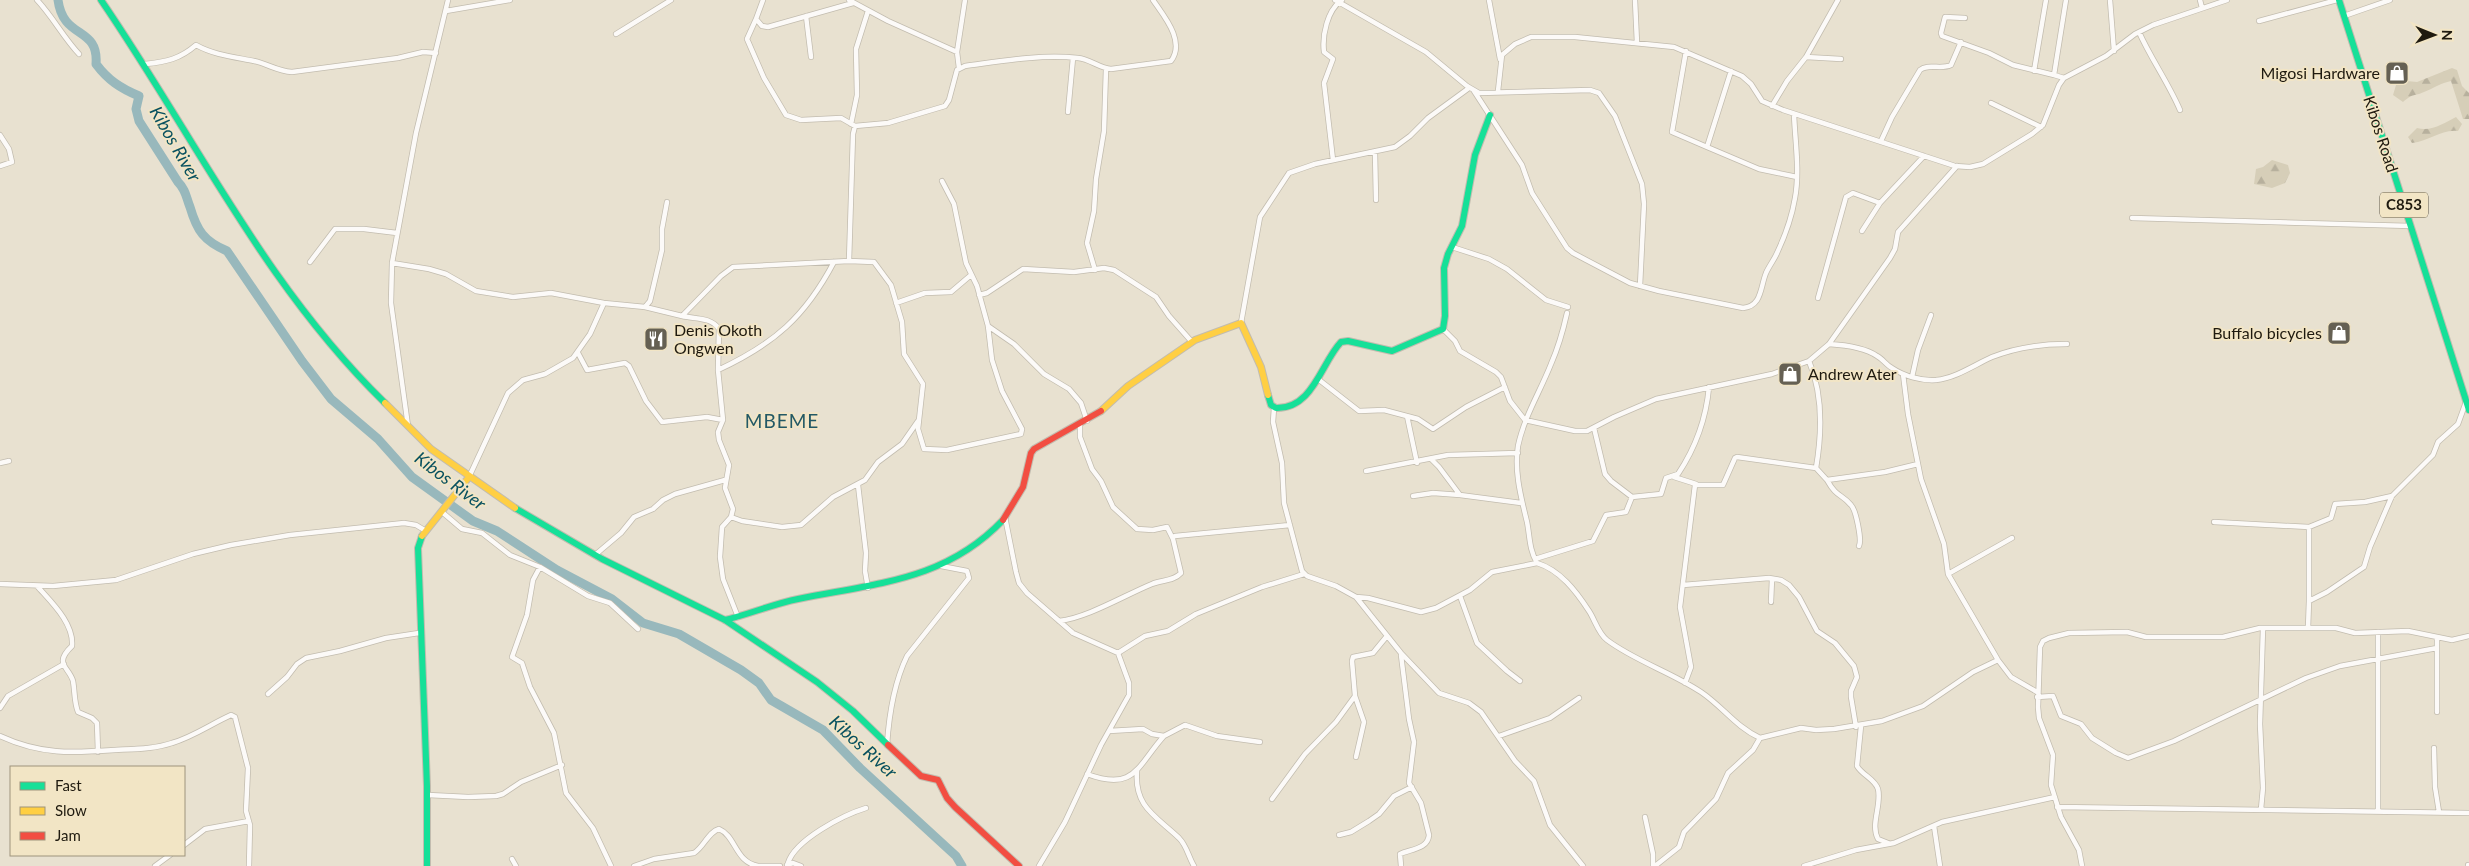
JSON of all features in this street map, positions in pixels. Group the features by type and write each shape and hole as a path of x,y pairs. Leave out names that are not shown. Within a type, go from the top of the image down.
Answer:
{"main road":[{"path":"101,0 145,64 171,112 267,262 311,323 355,374 431,449 531,519 595,555 725,620 817,682 853,711 921,776 938,780 947,798 955,807 1019,866"},
{"name":"Kibos Road","path":"2338,0 2469,410"},
{"path":"725,620 799,599 868,588 907,578 977,546 1005,516 1023,486 1031,453 1034,449 1096,416 1128,386 1192,342 1241,323 1262,367 1269,400 1274,408 1294,404 1305,396 1341,342 1348,341 1392,351 1443,329 1445,316 1444,268 1462,226 1475,155 1490,115"},
{"path":"427,866 428,795 419,633 418,548 426,531 469,477"}],"street":[{"path":"38,0 49,13 63,36 79,54"},
{"path":"408,426 392,303 392,264 416,133 448,0"},
{"path":"446,11 510,0"},
{"path":"616,34 671,0"},
{"path":"764,0 747,39 764,78 786,114 801,120 841,118 853,125 888,123 945,106 949,100 959,68 957,52 965,0"},
{"path":"959,68 1029,58 1081,58 1106,69 1168,62 1173,59 1174,42 1171,25 1152,0"},
{"path":"1489,0 1500,60 1498,91"},
{"path":"1635,0 1637,43"},
{"path":"1772,106 1787,81 1806,57 1838,0"},
{"path":"2034,70 2046,0"},
{"path":"2054,75 2065,0"},
{"path":"2110,0 2114,50"},
{"path":"2200,0 2202,8"},
{"path":"1500,60 1506,50 1515,44 1525,38 1537,36 1575,37 1669,46 1686,51 1746,78 1760,98 1772,106 1924,156 1957,166 1970,167 1990,160 2041,127 2048,115 2059,85 2064,78 2114,50 2139,32 2227,0"},
{"path":"2258,21 2338,0"},
{"path":"2344,16 2390,0"},
{"path":"756,20 762,26 768,27 850,1 957,52"},
{"path":"1333,160 1324,83 1333,59 1324,52 1323,38 1326,25 1338,1 1426,52 1472,89 1522,165 1532,193 1568,248 1604,271 1640,286 1743,308 1755,305 1767,271 1777,254 1787,228 1796,197 1794,114"},
{"path":"849,261 853,125 857,95 856,49 868,11"},
{"path":"806,16 811,57"},
{"path":"1966,18 1945,17 1941,33 1944,38 1961,42 2013,65 2064,78"},
{"path":"2139,32 2148,54 2161,70 2180,110"},
{"path":"1881,141 1892,117 1920,70 1926,67 1938,68 1951,65 1961,42"},
{"path":"145,64 168,62 184,55 196,45 229,57 256,62 279,71 292,72 398,58 423,52 436,53"},
{"path":"1686,51 1672,132 1759,169 1796,177"},
{"path":"1806,57 1841,59"},
{"path":"1068,112 1074,58"},
{"path":"1095,270 1086,243 1094,211 1096,179 1104,131 1106,69"},
{"path":"1707,147 1731,71"},
{"path":"1241,323 1261,214 1289,173 1333,160 1375,152 1402,143 1418,126 1472,89 1492,94 1498,91 1508,94 1590,90 1595,91 1604,98 1622,131 1644,192 1640,286"},
{"path":"1991,103 2041,127"},
{"path":"0,135 9,149 12,162 0,166"},
{"path":"1375,152 1376,200"},
{"path":"1862,231 1880,203 1924,156"},
{"path":"1443,329 1455,341 1460,352 1496,372 1505,387 1510,401 1525,420 1575,431 1587,431 1656,399 1772,374 1809,361 1829,344 1890,258 1896,248 1898,232 1957,166"},
{"path":"682,316 730,268 792,262 874,262 891,285 902,322 904,354 923,384 919,436 927,450 947,450 970,446 1022,432 1002,392 992,360 988,326 979,295 966,263 954,204 942,181"},
{"path":"1818,298 1846,197 1853,193 1880,203"},
{"path":"645,307 650,301 662,250 662,229 667,202"},
{"path":"2132,218 2411,226"},
{"path":"310,262 335,229 364,229 397,233"},
{"path":"1452,247 1489,259 1507,269 1546,300 1568,307"},
{"path":"718,370 739,360 782,332 816,291 834,262"},
{"path":"392,264 429,269 446,274 476,291 513,297 550,293 604,303 645,307 698,318 718,326 718,370 723,420 718,435 729,465 725,488 732,506 731,517 722,527 720,557 723,579 738,617"},
{"path":"979,295 987,293 1023,269 1074,272 1114,270 1152,294 1192,342"},
{"path":"896,303 925,293 951,292 971,276"},
{"path":"469,477 508,393 514,385 555,368 578,353 590,334 604,303"},
{"path":"1568,313 1551,364 1525,420 1518,453 1521,503 1527,522 1529,546 1536,561 1563,577 1588,610 1606,640 1685,683 1711,700 1748,732 1760,738 1801,728 1816,730 1858,726 1882,721 1923,706 1973,672 1998,660"},
{"path":"1912,377 1918,350 1931,315"},
{"path":"988,326 1014,344 1044,374 1069,389 1081,403 1084,423 1080,437 1092,469 1101,481 1113,507 1137,529 1154,530 1167,527 1173,538 1181,573 1175,578 1163,580 1138,590 1078,617 1059,621"},
{"path":"1829,344 1868,351 1878,356 1890,368 1903,374 1936,380 1953,376 1993,357 2027,346 2067,344"},
{"path":"578,353 587,370 625,363 629,366 646,401 662,422 707,417 723,420"},
{"path":"1809,361 1816,382 1820,410 1816,468"},
{"path":"1903,374 1908,414 1921,479 1944,544 1948,574 1998,660 2011,677 2037,694 2053,696 2062,716 2081,724 2092,738 2123,757 2128,758 2174,741 2290,684 2340,666 2437,648"},
{"path":"1318,379 1359,411 1379,409 1418,419 1434,429 1466,407 1505,387"},
{"path":"1674,477 1686,462 1699,436 1705,418 1709,387"},
{"path":"2309,600 2326,592 2364,568 2370,547 2392,496 2432,455 2438,442 2458,424 2466,401"},
{"path":"1274,408 1273,422 1282,463 1284,503 1304,574"},
{"path":"1406,416 1417,462"},
{"path":"731,517 742,521 782,527 798,526 832,497 858,485 870,476 878,462 902,444 919,419"},
{"path":"1594,428 1605,474 1632,497 1661,494 1666,478 1674,477 1698,484 1723,486 1734,458 1737,457 1816,468 1827,480 1833,492 1852,506 1860,536 1859,546"},
{"path":"1366,471 1398,464 1431,460 1448,455 1518,453"},
{"path":"1431,460 1439,467 1460,496"},
{"path":"0,462 10,461"},
{"path":"1827,480 1885,472 1918,464"},
{"path":"595,555 621,533 634,517 653,510 663,500 675,494 726,480"},
{"path":"1685,683 1691,667 1680,607 1693,491 1698,484"},
{"path":"858,485 868,588"},
{"path":"1413,496 1433,493 1521,503"},
{"path":"2214,522 2309,527 2331,518 2335,504 2365,502 2392,496"},
{"path":"1118,653 1145,636 1168,631 1196,614 1262,587 1304,574 1336,586 1356,597 1421,612 1436,608 1460,596 1492,572 1536,561 1592,541 1606,515 1626,512 1632,497"},
{"path":"444,510 462,529 482,533 510,554 540,567 588,596 610,603 638,629"},
{"path":"1005,516 1019,583 1040,607 1072,633 1118,653 1130,690 1065,822 1039,866"},
{"path":"0,584 37,586 116,580 209,550 290,535 404,523 416,525 426,531"},
{"path":"1175,536 1290,525"},
{"path":"2308,628 2309,527"},
{"path":"1948,574 2012,538"},
{"path":"887,745 891,706 904,663 969,578 967,571 939,565"},
{"path":"540,567 533,580 526,622 512,657 522,663 530,687 554,733 562,765 566,794 593,828 611,866"},
{"path":"1683,585 1772,579 1780,580 1789,586 1799,597 1817,632 1835,643 1854,666 1857,677 1850,690 1850,697 1858,726 1857,766 1876,783 1878,789 1876,836 1878,839 1892,843"},
{"path":"1771,602 1772,579"},
{"path":"37,586 64,619 70,631 72,646 64,655 64,664 72,679 78,712 92,718 97,723 98,752"},
{"path":"1460,596 1477,643 1520,681"},
{"path":"1356,597 1401,653 1439,693 1470,703 1480,712 1499,736 1515,761 1534,781 1550,825 1582,866"},
{"path":"2261,809 2263,783 2260,724 2263,628"},
{"path":"2082,866 2075,840 2057,807 2050,771 2053,754 2039,718 2037,694 2040,647 2043,641 2056,635 2110,632 2128,632 2146,637 2222,636 2263,628 2342,629 2354,633 2408,631 2452,640 2469,636"},
{"path":"2378,632 2378,810"},
{"path":"268,694 287,678 297,664 306,658 386,638 419,633"},
{"path":"1356,757 1364,722 1356,696 1353,657 1373,652 1387,636"},
{"path":"2437,638 2437,712"},
{"path":"1401,653 1414,742 1408,778 1421,803 1429,840 1423,846 1400,854 1401,866"},
{"path":"0,708 8,696 64,664"},
{"path":"1272,798 1305,754 1336,722 1356,696"},
{"path":"1499,736 1550,718 1579,698"},
{"path":"0,736 23,746 52,753 98,752 174,743 231,715 235,717 247,761 246,811 249,821 249,866"},
{"path":"1087,774 1104,780 1118,781 1138,771 1164,736 1185,725 1217,736 1260,742"},
{"path":"1109,731 1143,729 1152,734 1164,736"},
{"path":"1654,866 1679,847 1684,832 1716,799 1728,773 1754,750 1760,738"},
{"path":"2434,748 2438,812"},
{"path":"428,795 496,796 503,794 521,782 562,765"},
{"path":"1138,771 1136,786 1139,796 1150,812 1182,843 1194,866"},
{"path":"1339,835 1351,832 1369,821 1379,814 1394,796 1412,787"},
{"path":"1804,866 1856,850 1892,843 1942,822 2055,798"},
{"path":"2057,807 2378,810 2469,813"},
{"path":"801,866 787,865 792,855 816,834 846,816 866,808"},
{"path":"1645,817 1654,866"},
{"path":"185,844 205,829 249,821"},
{"path":"1934,826 1940,866"},
{"path":"634,866 694,853 699,850 714,830 719,829 724,832 741,857 752,865 780,866"},
{"path":"155,866 169,856"},
{"path":"512,859 516,866"}],"green space":[{"path":"2452,68 2457,70 2462,86 2469,93 2469,119 2463,119 2451,81 2412,96 2403,102 2393,95 2396,85 2407,81 2417,82"},
{"path":"2456,117 2462,124 2458,131 2441,133 2412,143 2408,137 2417,128 2433,128"},
{"path":"2272,160 2288,165 2290,173 2285,183 2272,188 2254,184 2256,169 2263,167"}],"waterway":[{"name":"Kibos River","path":"58,0 61,13 66,22 92,44 96,64 105,75 126,90 139,96 136,109 139,121 183,188 202,234 212,243 227,251 302,361 331,399 378,439 412,477 473,521 497,531 557,570 612,599 643,623 679,634 741,670 759,683 771,700 823,730 860,768 956,856 962,866"}],"traffic: fast":[{"path":"101,0 267,260 303,310 342,357 385,403"},
{"path":"2339,0 2469,410"},
{"path":"1268,395 1271,405 1276,408 1289,406 1299,401 1308,393 1341,342 1348,341 1392,351 1443,329 1445,316 1444,268 1448,254 1462,226 1475,155 1490,115"},
{"path":"515,508 602,559 725,620 817,682 853,711 888,745"},
{"path":"725,620 789,601 882,583 933,568 957,556 981,540 1003,520"},
{"path":"422,536 418,548 427,786 427,866"}],"traffic: slow":[{"path":"1101,411 1128,386 1195,340 1241,323 1261,367 1268,395"},
{"path":"385,403 431,449 515,508"},
{"path":"422,536 469,477"}],"traffic: jam":[{"path":"1003,520 1023,487 1031,453 1034,449 1101,411"},
{"path":"888,745 921,776 938,780 947,798 955,807 1019,866"}],"place":[{"name":"Migosi Hardware","path":"2397,73"},
{"name":"Buffalo bicycles","path":"2339,333"},
{"name":"Denis Okoth Ongwen","path":"656,339"},
{"name":"Andrew Ater","path":"1790,374"}],"district":[{"name":"MBEME","path":"782,421"}]}
